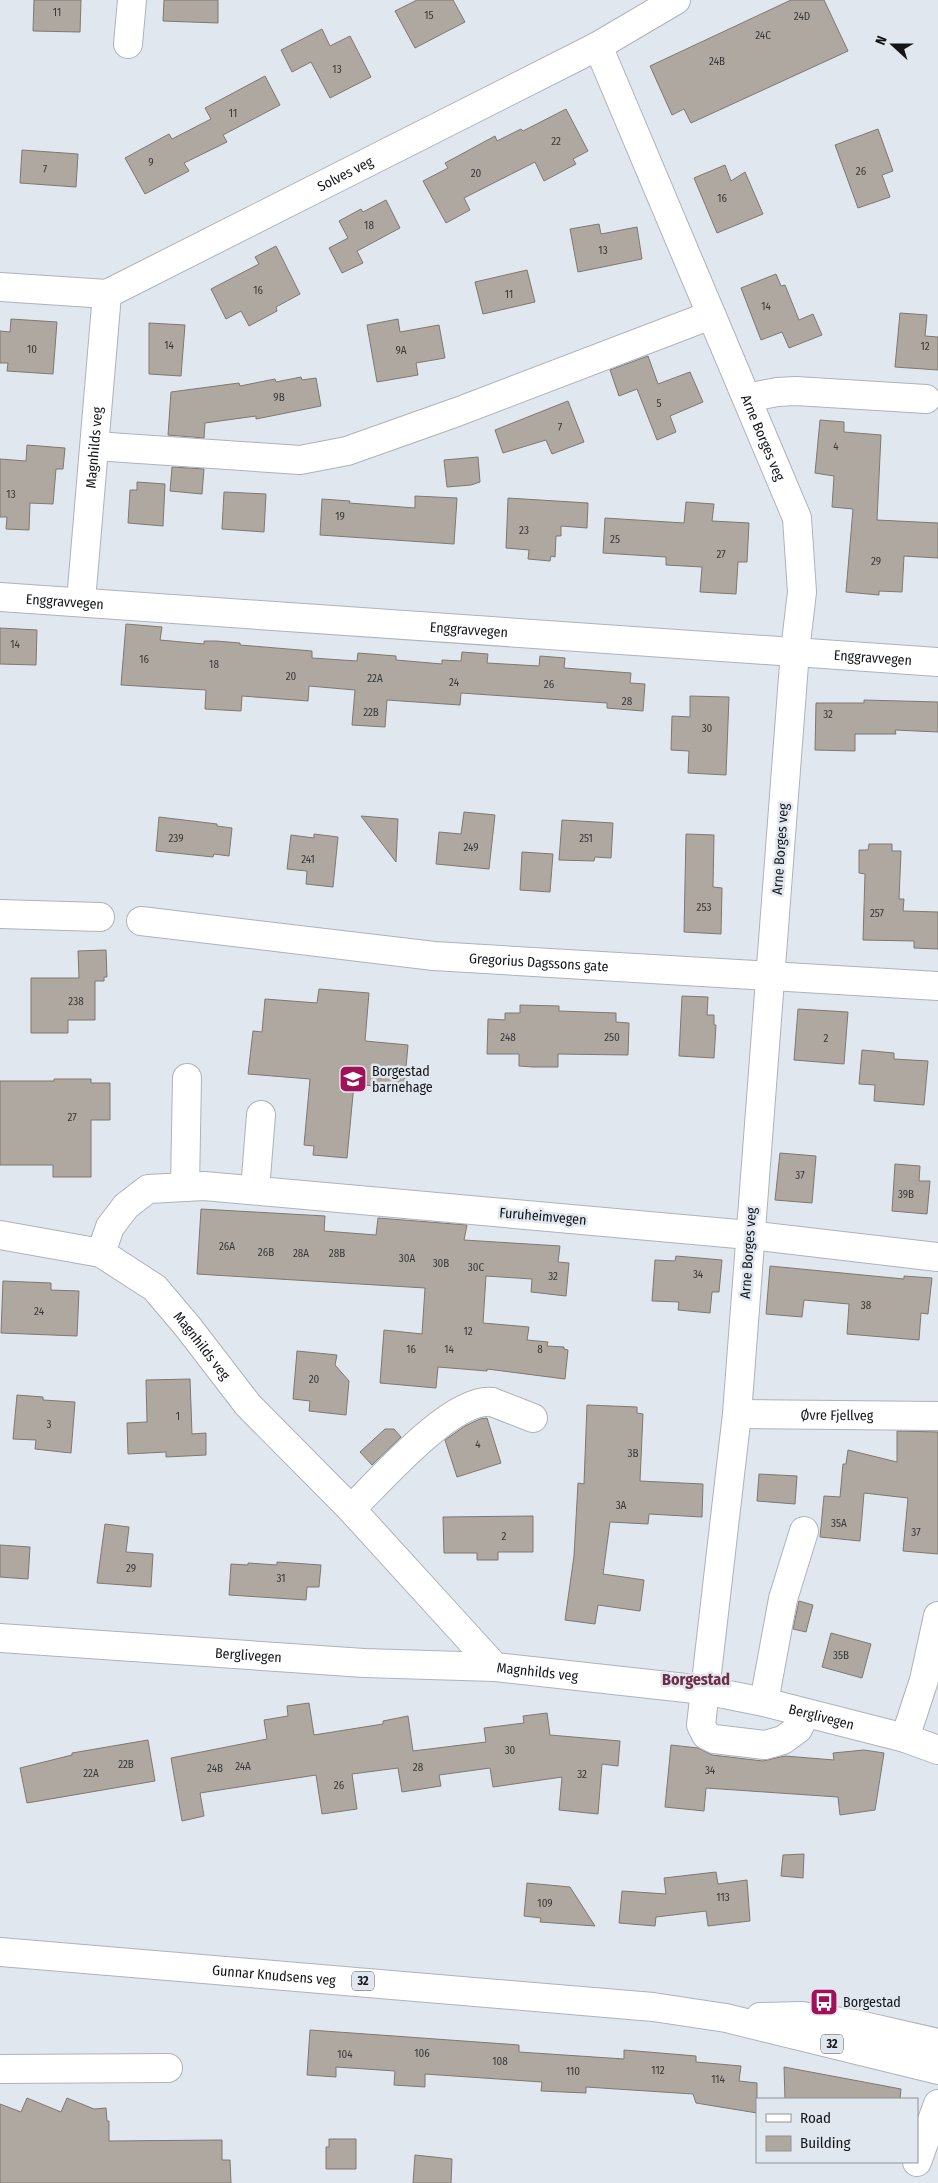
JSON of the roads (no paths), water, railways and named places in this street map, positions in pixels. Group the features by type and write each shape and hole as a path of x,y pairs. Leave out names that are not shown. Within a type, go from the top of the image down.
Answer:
{"street":[{"path":"128,44 132,0"},
{"name":"Solves veg","path":"107,294 598,46 676,0"},
{"name":"Arne Borges veg","path":"598,46 797,518 802,592 795,651 771,977 749,1235 737,1414 701,1725 706,1734 714,1739 765,1745 783,1740 798,1728 806,1713"},
{"path":"0,287 107,294"},
{"name":"Magnhilds veg","path":"81,601 96,446 107,294"},
{"path":"96,446 300,460 347,451 466,409 711,315"},
{"path":"747,398 777,392 796,391 926,398"},
{"name":"Enggravvegen","path":"0,597 81,601 938,662"},
{"path":"0,914 100,917"},
{"name":"Gregorius Dagssons gate","path":"141,921 434,956 938,986"},
{"path":"185,1186 187,1078"},
{"path":"255,1190 261,1115"},
{"name":"Furuheimvegen","path":"101,1253 110,1227 126,1206 148,1189 204,1186 749,1235 938,1256"},
{"path":"0,1235 101,1253"},
{"name":"Magnhilds veg","path":"101,1253 155,1288 188,1327 248,1405 351,1509 496,1667 704,1690"},
{"path":"351,1509 431,1431 450,1416 469,1405 485,1401 492,1402 533,1418"},
{"name":"Øvre Fjellveg","path":"737,1414 938,1416"},
{"path":"764,1702 783,1599 804,1531"},
{"path":"905,1738 924,1680 938,1616"},
{"name":"Berglivegen","path":"0,1638 364,1663 496,1667"},
{"name":"Berglivegen","path":"704,1690 764,1702 905,1738 938,1750"},
{"name":"Gunnar Knudsens veg","path":"0,1952 653,2007 726,2018 938,2070"},
{"name":"Gunnar Knudsens veg","path":"726,2018 802,2016 855,2024 938,2043"},
{"path":"0,2069 168,2068"},
{"path":"918,2159 938,2104"},
{"path":"910,2183 917,2163"}],"place":[{"name":"Borgestad barnehage","path":"353,1079"},
{"name":"Borgestad","path":"824,2002"}],"district":[{"name":"Borgestad","path":"696,1679"}]}
